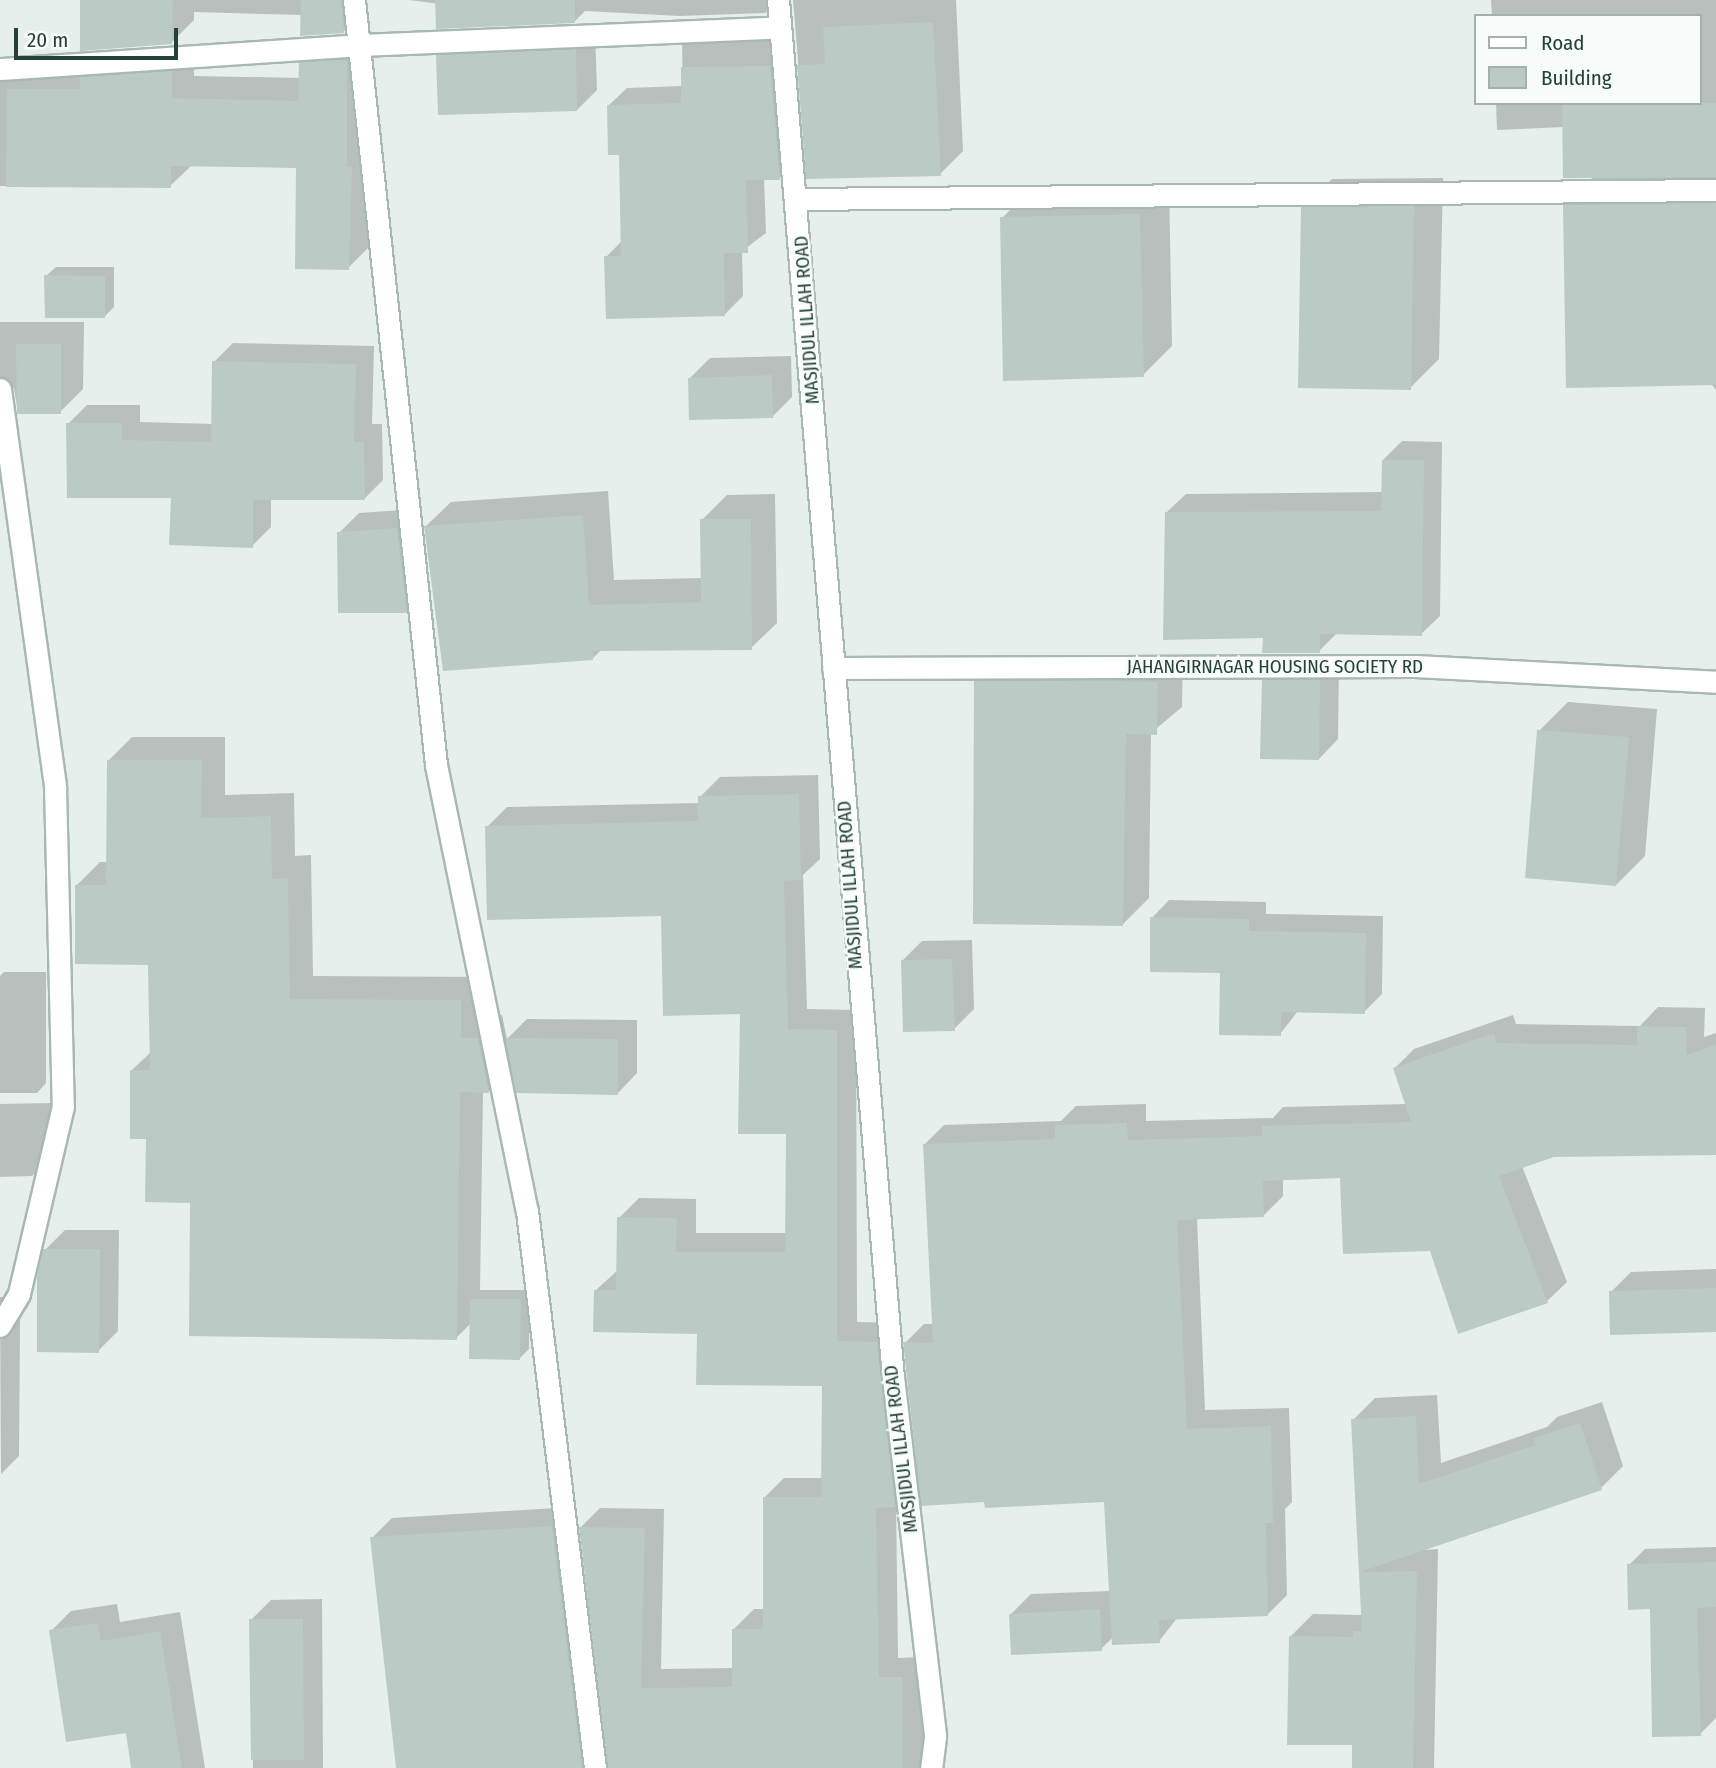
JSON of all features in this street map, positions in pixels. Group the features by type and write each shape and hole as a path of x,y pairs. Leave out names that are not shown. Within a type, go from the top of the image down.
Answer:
{"street":[{"path":"354,0 436,765 527,1211 595,1768"},
{"name":"MASJIDUL ILLAH ROAD","path":"778,0 797,199 892,1377 935,1737 931,1768"},
{"path":"0,69 359,45 780,27"},
{"path":"797,199 1716,190"},
{"path":"0,389 55,787 62,1106 19,1294 0,1326"},
{"name":"JAHANGIRNAGAR HOUSING SOCIETY RD","path":"833,668 1415,666 1716,682"}],"building":[{"path":"80,0 173,0 172,44 80,51"},
{"path":"301,0 341,0 344,33 300,36"},
{"path":"435,0 575,0 575,23 436,29"},
{"path":"933,22 941,176 806,179 797,65 825,64 823,27"},
{"path":"576,49 577,111 438,115 436,55"},
{"path":"347,59 347,167 352,167 349,270 295,269 296,168 171,166 171,188 6,187 7,89 80,89 80,77 172,71 172,98 298,101 299,62"},
{"path":"770,66 780,180 746,180 748,253 724,253 725,316 606,319 604,256 621,256 619,155 608,155 607,105 681,103 681,67"},
{"path":"1716,103 1716,177 1563,178 1562,105"},
{"path":"1716,203 1716,385 1566,388 1563,205"},
{"path":"1414,206 1411,390 1298,388 1301,207"},
{"path":"1140,214 1144,377 1003,381 1000,217"},
{"path":"44,275 105,276 105,318 45,318"},
{"path":"16,344 61,344 61,414 17,414"},
{"path":"212,361 356,364 354,442 364,442 365,500 253,500 253,548 169,545 171,498 67,498 66,423 122,423 122,440 211,442"},
{"path":"772,375 773,418 689,420 688,378"},
{"path":"1382,460 1424,460 1422,636 1320,634 1320,653 1262,653 1263,638 1163,640 1165,512 1381,511"},
{"path":"583,515 589,605 701,602 700,519 751,519 752,650 593,651 593,660 443,671 424,526"},
{"path":"397,528 407,613 338,613 337,532"},
{"path":"1320,679 1319,760 1260,759 1262,680"},
{"path":"974,681 1158,682 1157,735 1126,734 1123,926 973,924"},
{"path":"1537,730 1629,737 1616,886 1525,878"},
{"path":"107,760 202,760 201,818 271,816 272,879 288,878 290,999 461,1000 461,1038 478,1038 489,1093 460,1092 457,1340 189,1336 190,1203 145,1202 146,1139 130,1139 130,1070 150,1070 148,965 75,964 75,885 106,885"},
{"path":"799,794 801,880 784,881 788,1029 837,1030 837,1341 877,1342 895,1507 876,1508 879,1677 902,1677 903,1768 608,1768 579,1527 645,1528 641,1688 732,1687 732,1629 763,1629 763,1497 821,1497 822,1386 696,1385 697,1334 593,1332 594,1290 616,1290 617,1217 677,1218 676,1252 785,1252 786,1134 738,1134 740,1014 663,1016 661,916 487,920 485,826 698,821 698,796"},
{"path":"1150,917 1249,919 1249,931 1366,933 1365,1014 1281,1012 1281,1036 1219,1035 1220,973 1150,972"},
{"path":"952,959 955,1031 903,1032 901,960"},
{"path":"1637,1026 1686,1027 1686,1055 1716,1045 1716,1155 1554,1157 1499,1176 1548,1303 1458,1334 1430,1251 1343,1254 1340,1178 1263,1181 1264,1217 1177,1220 1187,1429 1271,1426 1273,1523 1266,1523 1268,1616 1159,1620 1160,1643 1112,1645 1104,1502 985,1508 984,1502 921,1506 903,1342 933,1343 923,1144 1055,1139 1055,1125 1127,1123 1128,1140 1262,1136 1262,1126 1411,1122 1393,1068 1494,1033 1497,1043 1637,1045"},
{"path":"505,1038 618,1039 618,1095 516,1093"},
{"path":"43,1249 100,1249 99,1353 37,1352 37,1277"},
{"path":"1716,1288 1716,1332 1610,1335 1609,1291"},
{"path":"470,1299 521,1299 520,1360 469,1359"},
{"path":"1416,1416 1419,1484 1535,1445 1533,1438 1580,1423 1602,1490 1360,1572 1417,1571 1413,1768 1352,1768 1352,1745 1287,1745 1289,1636 1353,1637 1353,1631 1362,1631 1351,1419"},
{"path":"552,1526 582,1768 396,1768 370,1537"},
{"path":"1716,1562 1716,1607 1697,1608 1701,1736 1652,1737 1650,1609 1628,1610 1627,1564"},
{"path":"1100,1609 1102,1651 1011,1655 1009,1614"},
{"path":"249,1619 303,1619 304,1760 251,1760"},
{"path":"98,1623 101,1641 160,1631 182,1768 131,1768 126,1733 66,1742 49,1630"}]}
